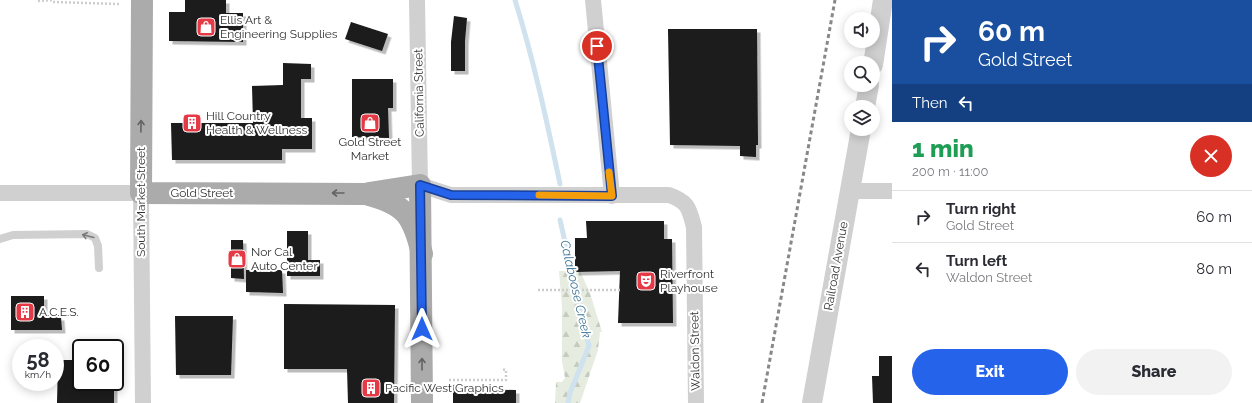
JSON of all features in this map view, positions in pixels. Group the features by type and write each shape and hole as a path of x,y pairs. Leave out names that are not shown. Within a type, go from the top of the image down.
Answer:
{"main road":[{"name":"South Market Street","path":"141,193 142,0"},
{"path":"366,194 420,185"},
{"name":"California Street","path":"420,185 422,254 422,403"},
{"name":"Gold Street","path":"141,193 366,194 386,199 401,208"},
{"name":"California Street","path":"401,208 412,220 422,254"}],"street":[{"name":"California Street","path":"417,0 420,185"},
{"path":"420,185 451,195 612,196 593,0"},
{"path":"874,56 883,0"},
{"name":"Railroad Avenue","path":"812,403 860,136"},
{"path":"850,191 892,191"},
{"name":"Gold Street","path":"0,193 141,193"},
{"name":"South Market Street","path":"141,193 143,403"},
{"name":"Waldon Street","path":"612,196 670,195 678,198 688,206 694,227 696,403"}],"lane":[{"path":"0,239 13,235 87,234 95,238 98,246 98,268"}],"path":[{"path":"38,1 119,4"},
{"path":"538,290 620,290"},
{"path":"449,380 506,380 506,370 501,369"}],"green space":[{"path":"559,271 580,271 590,293 602,332 600,332 598,350 580,403 555,403 556,382 562,382 565,378 562,361 562,307"}],"building":[{"name":"Ellis Art & Engineering Supplies","path":"185,0 226,0 226,13 243,13 243,42 169,41 169,12 185,12"},
{"path":"454,16 467,18 465,71 451,71 451,42"},
{"path":"351,22 388,34 382,51 345,39"},
{"path":"668,29 757,29 758,145 756,145 756,157 740,156 740,146 670,145"},
{"name":"Hill Country Health & Wellness","path":"283,63 311,64 311,79 301,79 301,118 312,118 312,149 282,149 282,160 172,160 171,123 253,123 252,86 283,85"},
{"name":"Gold Street Market","path":"352,79 393,79 393,108 388,108 389,138 352,137"},
{"name":"Riverfront Playhouse","path":"586,221 664,221 664,239 672,239 673,323 618,323 620,271 575,272 575,238 587,238"},
{"path":"287,231 308,231 308,260 320,260 320,276 287,276"},
{"name":"Nor Cal Auto Center","path":"231,240 243,240 244,279 231,278"},
{"path":"246,270 282,270 283,293 246,292"},
{"name":"A.C.E.S.","path":"11,296 44,296 44,316 61,317 62,330 11,330"},
{"path":"284,304 395,305 394,403 348,403 347,369 284,369"},
{"path":"175,316 233,316 231,375 176,375"},
{"path":"879,356 892,356 892,403 873,403 872,376 879,376"},
{"path":"64,360 72,360 72,391 114,391 114,403 57,403 57,391 64,391"},
{"path":"465,384 466,389 516,390 516,403 453,403 453,385"}],"waterway":[{"name":"Calaboose Creek","path":"515,0 534,69 560,184"},
{"name":"Calaboose Creek","path":"560,220 589,346 570,393 568,403"}],"railway":[{"path":"762,403 835,0"}],"slow traffic":[{"path":"539,195 612,196 609,172"}],"place":[{"name":"Ellis Art & Engineering Supplies","path":"206,27"},
{"name":"Hill Country Health & Wellness","path":"192,123"},
{"name":"Gold Street Market","path":"370,123"},
{"name":"Nor Cal Auto Center","path":"237,259"},
{"name":"Riverfront Playhouse","path":"646,281"},
{"name":"A.C.E.S.","path":"25,312"},
{"name":"Pacific West Graphics","path":"371,388"}],"route":[{"path":"422,329 420,185 451,195 612,196 597,46"}]}
